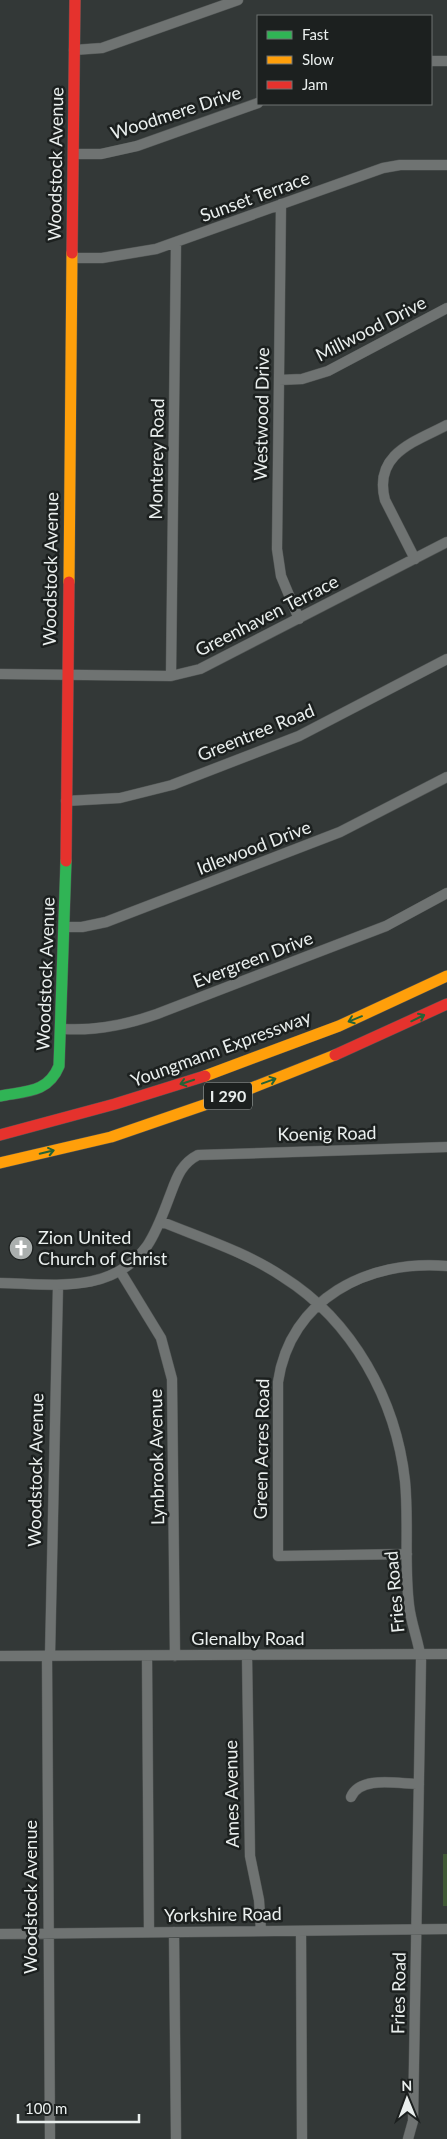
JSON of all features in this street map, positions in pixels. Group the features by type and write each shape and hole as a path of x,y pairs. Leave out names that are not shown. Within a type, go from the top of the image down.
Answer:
{"main road":[{"name":"Woodstock Avenue","path":"0,1096 42,1087 55,1079 60,1062 63,1029 75,0"},
{"name":"Youngmann Expressway","path":"0,1135 103,1109 262,1057 396,1002 447,976"},
{"name":"I 290","path":"0,1163 110,1138 275,1079 412,1021 447,1004"}],"street":[{"path":"74,50 102,48 238,0"},
{"path":"432,61 447,61"},
{"name":"Woodmere Drive","path":"73,154 102,154 137,146 257,103"},
{"name":"Sunset Terrace","path":"72,258 135,254 176,242 383,168 400,165 447,165"},
{"name":"Westwood Drive","path":"281,204 277,549 281,576 299,620"},
{"name":"Monterey Road","path":"171,676 176,242"},
{"name":"Millwood Drive","path":"279,380 302,379 328,371 447,308"},
{"path":"415,559 385,500 383,491 384,472 392,457 398,451 447,425"},
{"name":"Greenhaven Terrace","path":"0,674 171,676 213,664 447,542"},
{"name":"Greentree Road","path":"66,801 120,798 172,785 299,736 447,659"},
{"name":"Idlewood Drive","path":"65,927 82,927 106,922 340,832 447,777"},
{"name":"Evergreen Drive","path":"63,1029 96,1029 119,1026 157,1014 386,926 447,893"},
{"name":"Koenig Road","path":"160,1221 180,1170 191,1159 207,1154 447,1147"},
{"path":"0,1283 89,1284 120,1271 147,1246 160,1221"},
{"name":"Fries Road","path":"160,1221 263,1265 284,1277 318,1304 344,1332 360,1354 379,1387 393,1422 405,1482 409,1607 421,1655 413,2121 408,2139"},
{"name":"Green Acres Road","path":"407,1554 278,1556 278,1382 280,1367 291,1337 299,1324 318,1304 345,1286 377,1272 411,1265 447,1266"},
{"name":"Lynbrook Avenue","path":"120,1271 161,1338 172,1379 175,1656"},
{"name":"Woodstock Avenue","path":"50,2139 48,1656 58,1285"},
{"name":"Glenalby Road","path":"0,1656 447,1654"},
{"name":"Ames Avenue","path":"247,1655 250,1856 259,1900 261,1931"},
{"path":"148,1656 149,1932"},
{"path":"351,1797 355,1790 366,1784 419,1784"},
{"name":"Yorkshire Road","path":"0,1934 447,1929"},
{"path":"301,1930 302,2139"},
{"path":"174,1932 176,2139"}],"green space":[{"path":"443,1854 447,1854 447,1906 443,1906"}],"traffic: fast":[{"path":"0,1096 42,1086 49,1081 59,1066 66,861"}],"traffic: slow":[{"path":"69,582 72,253"},
{"path":"205,1076 339,1026 447,976"},
{"path":"0,1163 111,1137 239,1093 335,1055"}],"traffic: jam":[{"path":"72,253 75,0"},
{"path":"66,861 69,582"},
{"path":"335,1055 447,1004"},
{"path":"0,1135 115,1104 205,1076"}],"place":[{"name":"Zion United Church of Christ","path":"21,1248"}]}
